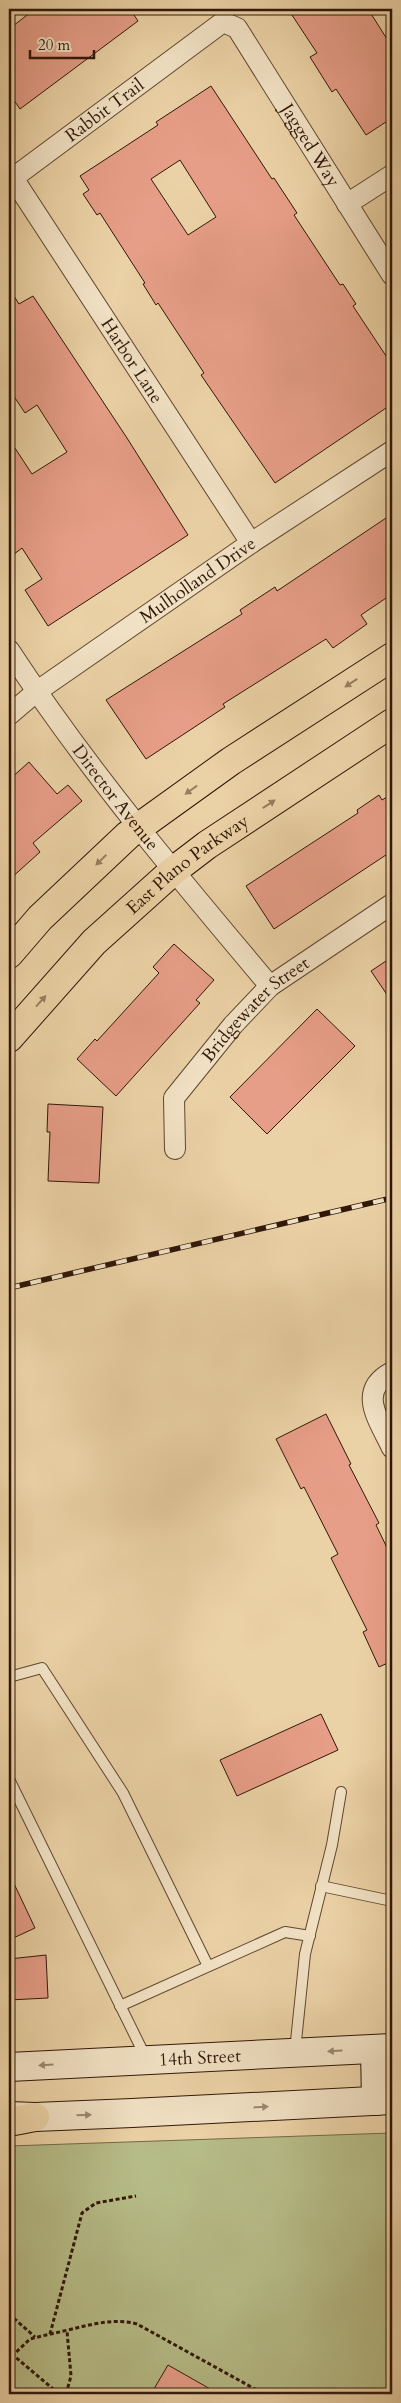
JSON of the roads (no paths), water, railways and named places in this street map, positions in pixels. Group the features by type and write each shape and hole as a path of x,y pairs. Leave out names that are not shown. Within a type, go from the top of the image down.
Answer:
{"main road":[{"path":"9,954 40,918 128,835 231,761 392,656"},
{"name":"East Plano Parkway","path":"9,1038 94,942 173,871 207,845 392,723"},
{"path":"17,2118 384,2100 383,2048"},
{"name":"14th Street","path":"9,2067 383,2048"}],"street":[{"name":"Rabbit Trail","path":"11,180 223,22"},
{"name":"Jagged Way","path":"223,22 237,28 392,275"},
{"path":"347,204 392,175"},
{"name":"Harbor Lane","path":"11,180 251,543"},
{"name":"Mulholland Drive","path":"9,715 36,692 251,543 392,451"},
{"name":"Director Avenue","path":"9,650 36,692 137,828 270,986"},
{"name":"Bridgewater Street","path":"175,1149 174,1098 233,1025 270,986 392,904"},
{"path":"392,1372 381,1378 373,1390 373,1406 392,1448"}],"lane":[{"path":"9,1677 42,1668 123,1793 208,1966"},
{"path":"9,1779 147,2060"},
{"path":"295,2053 305,1954 332,1845 341,1792"},
{"path":"322,1886 392,1901"},
{"path":"120,2006 285,1932 310,1936"}],"railway":[{"path":"9,1288 392,1198"}]}
